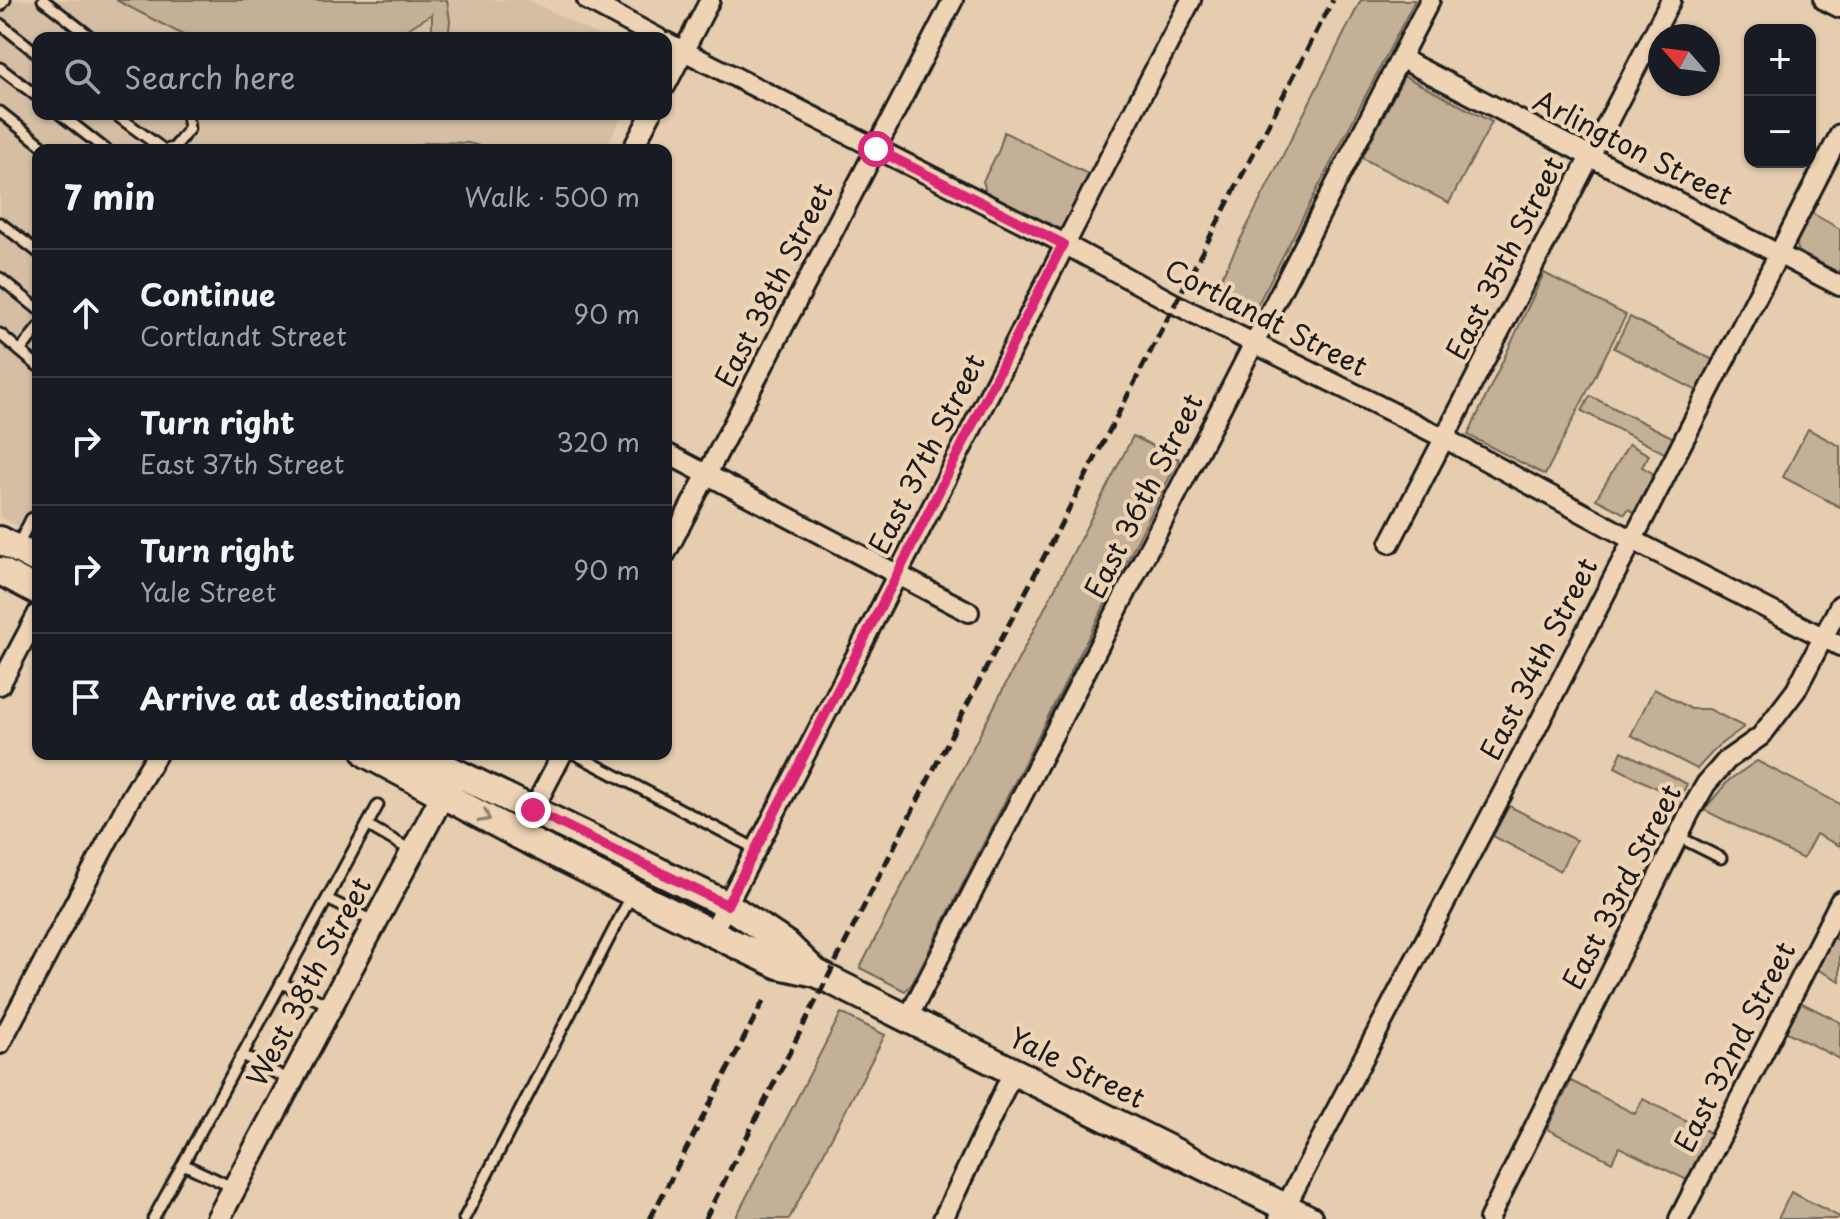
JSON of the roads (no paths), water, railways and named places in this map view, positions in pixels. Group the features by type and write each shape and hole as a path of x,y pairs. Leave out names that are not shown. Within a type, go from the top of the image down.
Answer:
{"main road":[{"name":"Yale Street","path":"383,760 533,810 648,866 727,905 787,945 816,973"},
{"name":"Yale Street","path":"424,760 448,784 632,893 779,965 816,973 1291,1215"},
{"path":"632,893 648,866"}],"street":[{"path":"587,0 647,32"},
{"path":"672,73 710,0"},
{"name":"East 38th Street","path":"672,541 953,0"},
{"name":"East 37th Street","path":"712,933 1063,244 1191,0"},
{"name":"East 36th Street","path":"908,1018 1430,0"},
{"name":"East 35th Street","path":"1390,543 1671,0"},
{"path":"1824,0 1840,8"},
{"name":"Cortlandt Street","path":"672,45 1444,438 1832,642"},
{"name":"Arlington Street","path":"1400,58 1840,286"},
{"path":"635,144 648,120"},
{"name":"East 34th Street","path":"1291,1215 1422,950 1840,134"},
{"path":"672,456 969,612"},
{"name":"East 33rd Street","path":"1489,1219 1677,836 1706,784 1727,760 1761,736 1832,642 1840,605"},
{"path":"0,685 32,624"},
{"path":"0,1044 153,760"},
{"path":"533,810 559,760"},
{"name":"West 38th Street","path":"218,1219 448,784"},
{"name":"East 32nd Street","path":"1679,1219 1840,901"},
{"path":"943,1219 1013,1072"}],"lane":[{"path":"0,6 5,0"},
{"path":"43,0 84,32"},
{"path":"0,24 32,49"},
{"path":"0,68 32,92"},
{"path":"0,112 40,144"},
{"path":"68,120 98,144"},
{"path":"123,120 156,144"},
{"path":"177,144 189,129 188,120"},
{"path":"0,223 32,247"},
{"path":"0,278 32,304"},
{"path":"0,334 32,361"},
{"path":"20,351 32,336"},
{"path":"15,579 32,519"},
{"path":"586,760 756,849"},
{"path":"153,1219 378,805"},
{"path":"367,825 412,851"},
{"path":"1677,836 1721,858"},
{"path":"464,1219 632,893"},
{"path":"327,899 375,922"},
{"path":"281,983 331,1006"},
{"path":"242,1055 291,1081"},
{"path":"183,1164 235,1188"}],"railway":[{"path":"705,1219 926,784 1333,0"},
{"path":"650,1219 766,996"}]}
